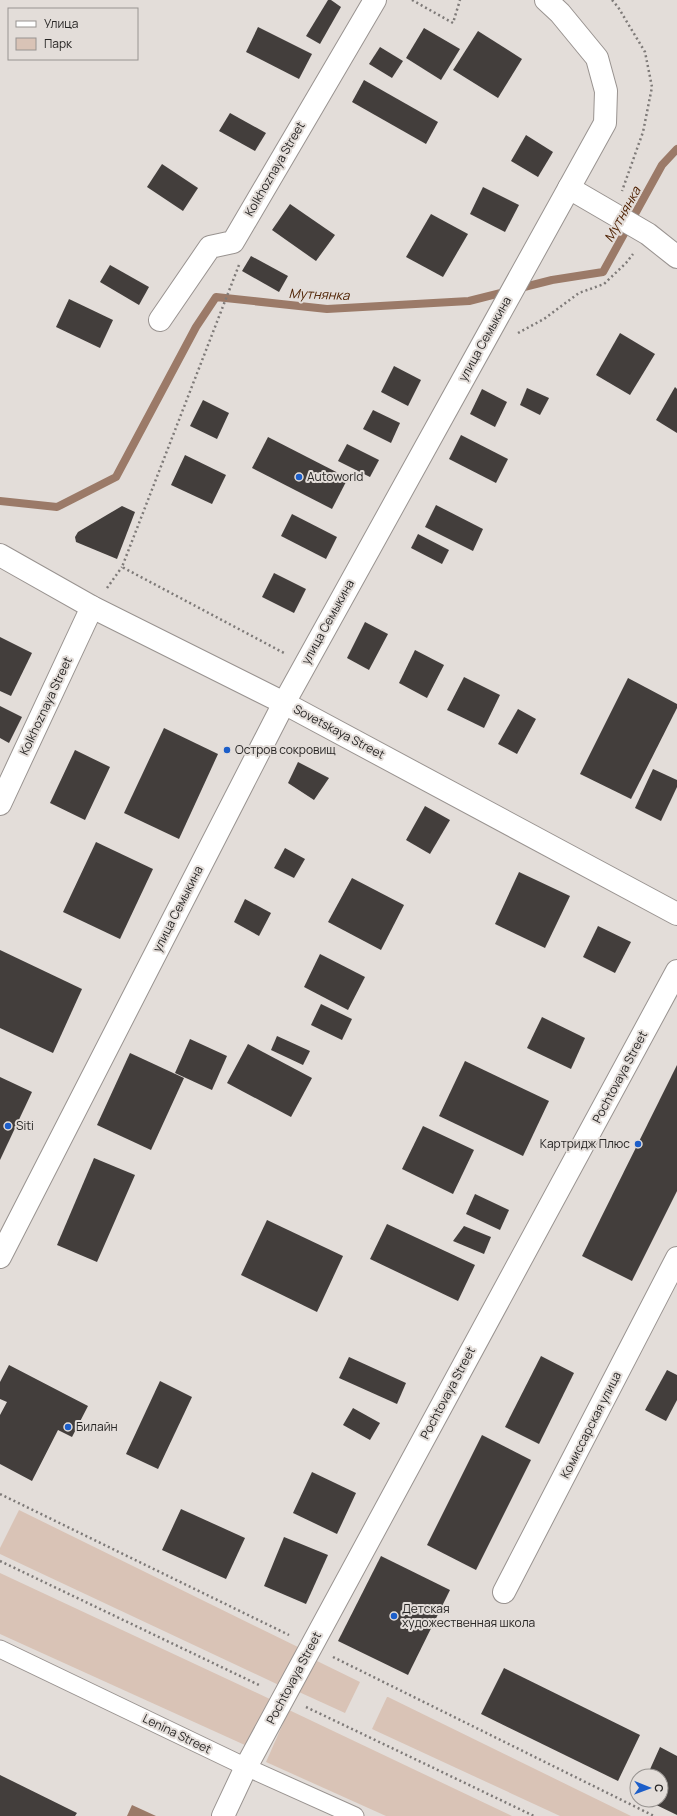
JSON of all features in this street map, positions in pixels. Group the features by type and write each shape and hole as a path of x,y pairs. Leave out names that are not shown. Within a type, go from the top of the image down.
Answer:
{"street":[{"name":"Kolkhoznaya Street","path":"160,320 210,247 233,242 375,0"},
{"name":"улица Семыкина","path":"0,1257 284,702 605,123 606,91 597,58 560,13 546,0"},
{"path":"569,188 645,232 677,257"},
{"name":"Sovetskaya Street","path":"0,555 92,607 284,702 677,914"},
{"name":"Kolkhoznaya Street","path":"0,804 92,607"},
{"name":"Pochtovaya Street","path":"222,1816 246,1767 677,971"},
{"name":"Комиссарская улица","path":"504,1592 677,1258"},
{"name":"Lenina Street","path":"0,1649 246,1767 355,1816"}],"path":[{"path":"412,0 453,23 460,0"},
{"path":"612,0 618,7 645,52 652,87 643,132 622,192"},
{"path":"579,293 604,284 626,263 645,232"},
{"path":"229,290 122,567 305,664"}],"green space":[{"path":"19,1510 300,1648 281,1686 0,1554 0,1548"},
{"path":"0,1573 272,1700 247,1746 0,1634"},
{"path":"317,1661 360,1682 345,1713 299,1692"},
{"path":"387,1697 631,1816 560,1816 372,1729"},
{"path":"289,1710 512,1816 386,1816 266,1762"}],"shaded area":[{"path":"132,1805 156,1816 127,1816"}],"building":[{"path":"328,0 331,0 341,7 320,44 306,36"},
{"path":"258,27 312,54 299,79 246,52"},
{"path":"424,28 460,49 441,80 406,58"},
{"path":"478,31 522,59 498,98 453,70"},
{"path":"380,47 403,61 392,78 369,64"},
{"path":"364,80 438,122 426,144 352,102"},
{"path":"230,113 266,133 255,151 219,131"},
{"path":"526,135 553,152 538,177 511,161"},
{"path":"162,164 198,188 183,211 147,187"},
{"path":"483,187 519,205 505,232 470,214"},
{"path":"290,204 335,235 316,261 272,230"},
{"path":"431,214 468,234 443,277 406,257"},
{"path":"251,256 288,276 279,292 242,271"},
{"path":"110,265 149,287 139,305 100,282"},
{"path":"69,299 113,320 100,348 56,327"},
{"path":"620,333 655,354 630,395 596,375"},
{"path":"394,366 421,380 408,406 381,392"},
{"path":"675,387 677,389 677,433 656,420"},
{"path":"527,388 549,398 540,415 520,405"},
{"path":"482,389 507,402 495,427 470,414"},
{"path":"203,400 229,413 217,439 190,426"},
{"path":"373,410 400,423 391,443 363,429"},
{"path":"461,435 508,459 496,483 449,459"},
{"path":"268,437 348,478 332,509 252,468"},
{"path":"347,444 379,460 370,477 338,461"},
{"path":"185,455 226,475 212,504 171,485"},
{"path":"436,505 483,529 473,551 425,527"},
{"path":"122,506 135,512 117,559 76,542 75,537 78,532"},
{"path":"292,514 337,537 326,559 281,536"},
{"path":"418,534 449,550 442,564 411,548"},
{"path":"274,573 306,589 294,613 262,597"},
{"path":"365,622 388,634 369,670 347,658"},
{"path":"0,637 32,653 11,696 0,691"},
{"path":"415,650 444,665 427,698 399,683"},
{"path":"464,677 500,695 484,728 447,710"},
{"path":"628,678 677,704 677,708 631,799 580,774"},
{"path":"0,706 22,717 9,743 0,738"},
{"path":"518,709 536,719 517,754 498,744"},
{"path":"164,728 218,754 179,839 124,813"},
{"path":"75,750 110,767 85,820 50,803"},
{"path":"298,762 329,778 314,800 288,783"},
{"path":"653,769 677,780 677,787 661,821 635,808"},
{"path":"425,806 450,820 430,854 406,840"},
{"path":"96,842 153,869 120,939 63,912"},
{"path":"285,848 305,859 294,878 274,868"},
{"path":"519,872 570,896 545,948 495,924"},
{"path":"352,878 404,905 381,950 328,922"},
{"path":"245,899 271,913 259,936 234,922"},
{"path":"598,926 631,942 615,973 583,957"},
{"path":"0,950 82,989 53,1053 0,1028"},
{"path":"320,954 365,977 348,1010 304,987"},
{"path":"321,1004 352,1019 342,1040 311,1025"},
{"path":"542,1017 585,1038 571,1069 527,1048"},
{"path":"277,1036 310,1051 303,1065 271,1050"},
{"path":"190,1039 227,1056 212,1090 175,1073"},
{"path":"248,1044 312,1078 291,1117 227,1083"},
{"path":"130,1053 184,1078 151,1150 97,1125"},
{"path":"465,1061 549,1101 523,1156 439,1116"},
{"path":"677,1065 677,1191 632,1281 582,1256"},
{"name":"Siti","path":"0,1077 32,1092 0,1160"},
{"path":"423,1126 474,1150 453,1194 402,1169"},
{"path":"94,1158 135,1175 97,1262 57,1245"},
{"path":"475,1194 509,1210 500,1230 466,1214"},
{"path":"267,1220 343,1256 317,1312 241,1275"},
{"path":"387,1224 475,1265 458,1301 370,1259"},
{"path":"464,1226 491,1237 484,1254 453,1241"},
{"path":"541,1356 574,1373 539,1444 505,1427"},
{"path":"349,1357 406,1383 397,1404 339,1378"},
{"path":"9,1365 88,1406 72,1437 58,1430 32,1481 0,1464 0,1415 7,1402 0,1399 0,1382"},
{"path":"667,1370 677,1375 677,1400 666,1421 645,1410"},
{"path":"160,1381 192,1397 158,1469 126,1454"},
{"path":"353,1408 380,1423 370,1440 343,1425"},
{"path":"482,1435 531,1460 476,1570 427,1545"},
{"path":"312,1472 356,1493 337,1534 293,1513"},
{"path":"181,1509 245,1538 226,1579 162,1550"},
{"path":"284,1537 328,1555 306,1604 264,1586"},
{"name":"Детская художественная школа","path":"381,1556 450,1590 408,1675 338,1641"},
{"path":"504,1668 640,1735 618,1781 481,1714"},
{"path":"660,1747 677,1756 677,1815 663,1808 669,1808 669,1768 651,1768"},
{"path":"0,1775 77,1813 75,1816 0,1816"}],"waterway":[{"name":"Мутнянка","path":"0,501 57,507 116,477 196,327 216,297 327,309 469,301 552,280 603,272 662,165 677,149"}],"place":[{"name":"Autoworld","path":"299,477"},
{"name":"Остров сокровищ","path":"227,750"},
{"name":"Siti","path":"8,1126"},
{"name":"Картридж Плюс","path":"638,1144"},
{"name":"Билайн","path":"68,1427"},
{"name":"Детская художественная школа","path":"394,1616"}]}
